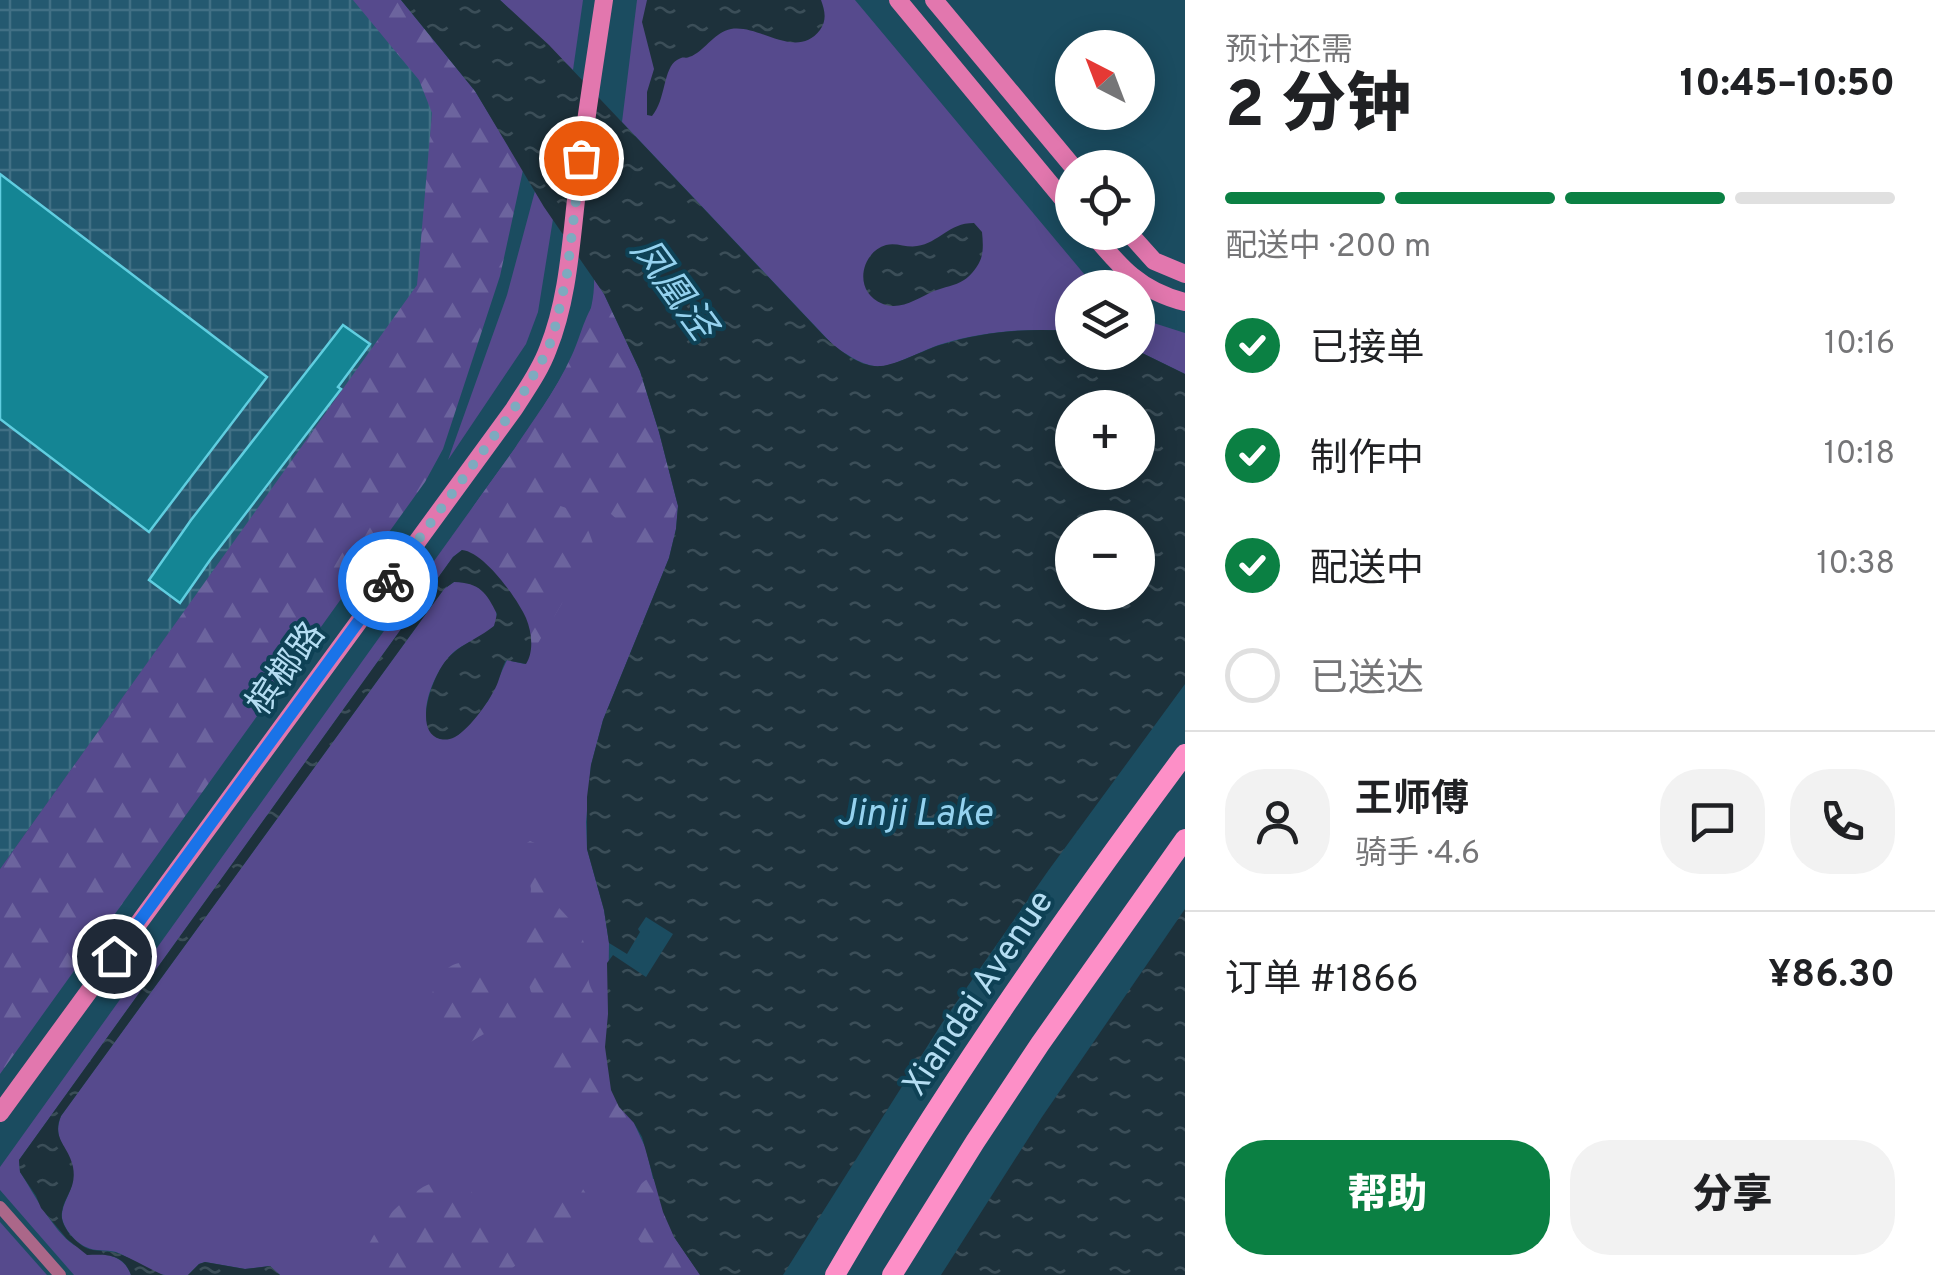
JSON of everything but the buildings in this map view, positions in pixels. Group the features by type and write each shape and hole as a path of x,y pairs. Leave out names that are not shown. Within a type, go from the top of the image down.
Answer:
{"main road":[{"name":"槟榔路","path":"0,1113 514,409 548,350 570,253 604,0"},
{"path":"898,0 1055,189"},
{"path":"934,0 1059,150"},
{"path":"1108,250 1135,281 1185,302"},
{"path":"1144,250 1154,261 1185,274"},
{"name":"Xiandai Avenue","path":"834,1275 996,1018 1185,754"},
{"path":"892,1275 1040,1044 1185,838"}],"street":[{"path":"0,1207 60,1275"}],"shaded area":[{"path":"0,0 401,0 438,45 418,285 0,869"}],"green space":[{"path":"353,0 401,0 475,91 523,170 500,276 443,449 425,482 0,1074 0,869 417,285 432,113 419,80"},
{"path":"500,0 583,0 573,70"},
{"path":"637,0 855,0 1055,239 1055,250 1064,250 1081,270 1055,270 1055,331 990,333 942,344 884,366 864,363 834,346 622,122"},
{"path":"535,191 553,219 538,312 526,344 448,460 507,295"},
{"path":"594,279 604,294 678,506 669,558 603,720 591,765 587,849 609,943 608,1014 634,1123 674,1237 700,1275 280,1275 270,1266 245,1269 205,1262 188,1275 165,1275 116,1252 82,1245 63,1222 73,1174 58,1132 61,1116 444,589 454,582 466,583 486,594 462,550 453,557 19,1160 20,1172 62,1234 78,1247 122,1261 131,1275 74,1275 0,1190 0,1167 540,411 578,346 587,323","holes":["496,611 525,664 507,660 488,701 472,721 458,735 440,739 431,732 427,721 426,709 434,682 455,651 494,626"]},
{"path":"604,294 640,371 678,506 661,552 651,565 643,568 625,528 608,512 559,483 545,490 548,504 570,510 584,523 598,562 567,595 532,653 528,621 522,609 475,552 467,523 473,507 551,395 589,313"},
{"path":"1155,323 1185,333 1185,374 1155,359"},
{"path":"530,841 537,844 547,860 544,873 548,893 583,940 591,988 608,1014 606,1058 611,1085 634,1123 602,1125 586,1120 547,1068 542,1003 531,992 524,969 531,889 520,852"},
{"path":"474,961 495,971 525,1016 524,1032 519,1038 488,1033 459,1046 434,1030 430,1011 438,980 453,965"},
{"path":"451,1178 466,1185 500,1228 526,1223 568,1181 576,1181 586,1193 588,1216 551,1253 520,1262 503,1275 361,1275 367,1249 389,1215 424,1187"},
{"path":"649,1178 654,1179 674,1237 700,1275 670,1275 633,1231 628,1218 631,1198"},
{"path":"0,1222 47,1275 0,1275"}],"water":[{"name":"Jinji Lake","path":"401,0 500,0 549,45 826,338 858,361 881,366 973,336 1055,330 1055,370 1155,370 1155,359 1185,374 1185,1275 700,1275 674,1237 642,1137 611,1090 605,1047 607,963 613,955 646,977 673,934 646,917 627,954 609,943 587,849 587,797 603,720 669,558 678,506 640,371 604,294 544,207 475,91"},
{"path":"647,0 821,0 824,19 820,30 800,42 742,29 720,34 697,53 672,64 652,116 647,115 647,92 654,69 642,22"},
{"path":"974,223 982,232 981,259 964,280 896,306 883,304 867,291 866,264 877,249 890,244 925,244 957,226"},
{"path":"462,550 490,567 522,609 531,636 526,664 506,660 491,696 461,733 445,740 432,734 427,726 427,704 440,670 455,651 494,626 497,614 476,587 454,582 444,589 61,1116 59,1137 74,1174 62,1212 66,1229 84,1247 120,1254 163,1275 131,1275 119,1259 87,1255 67,1239 41,1208 20,1172 19,1160 453,557"},
{"path":"205,1262 245,1269 270,1266 280,1275 188,1275"}],"pier":[{"path":"1185,684 1185,909 1042,1117 941,1275 783,1275 942,1023"}],"way so far":[{"path":"388,581 514,409 548,350 567,274 581,158"}],"route":[{"path":"114,956 388,581"}],"water label":[{"name":"凤凰泾","path":"674,288"}]}
